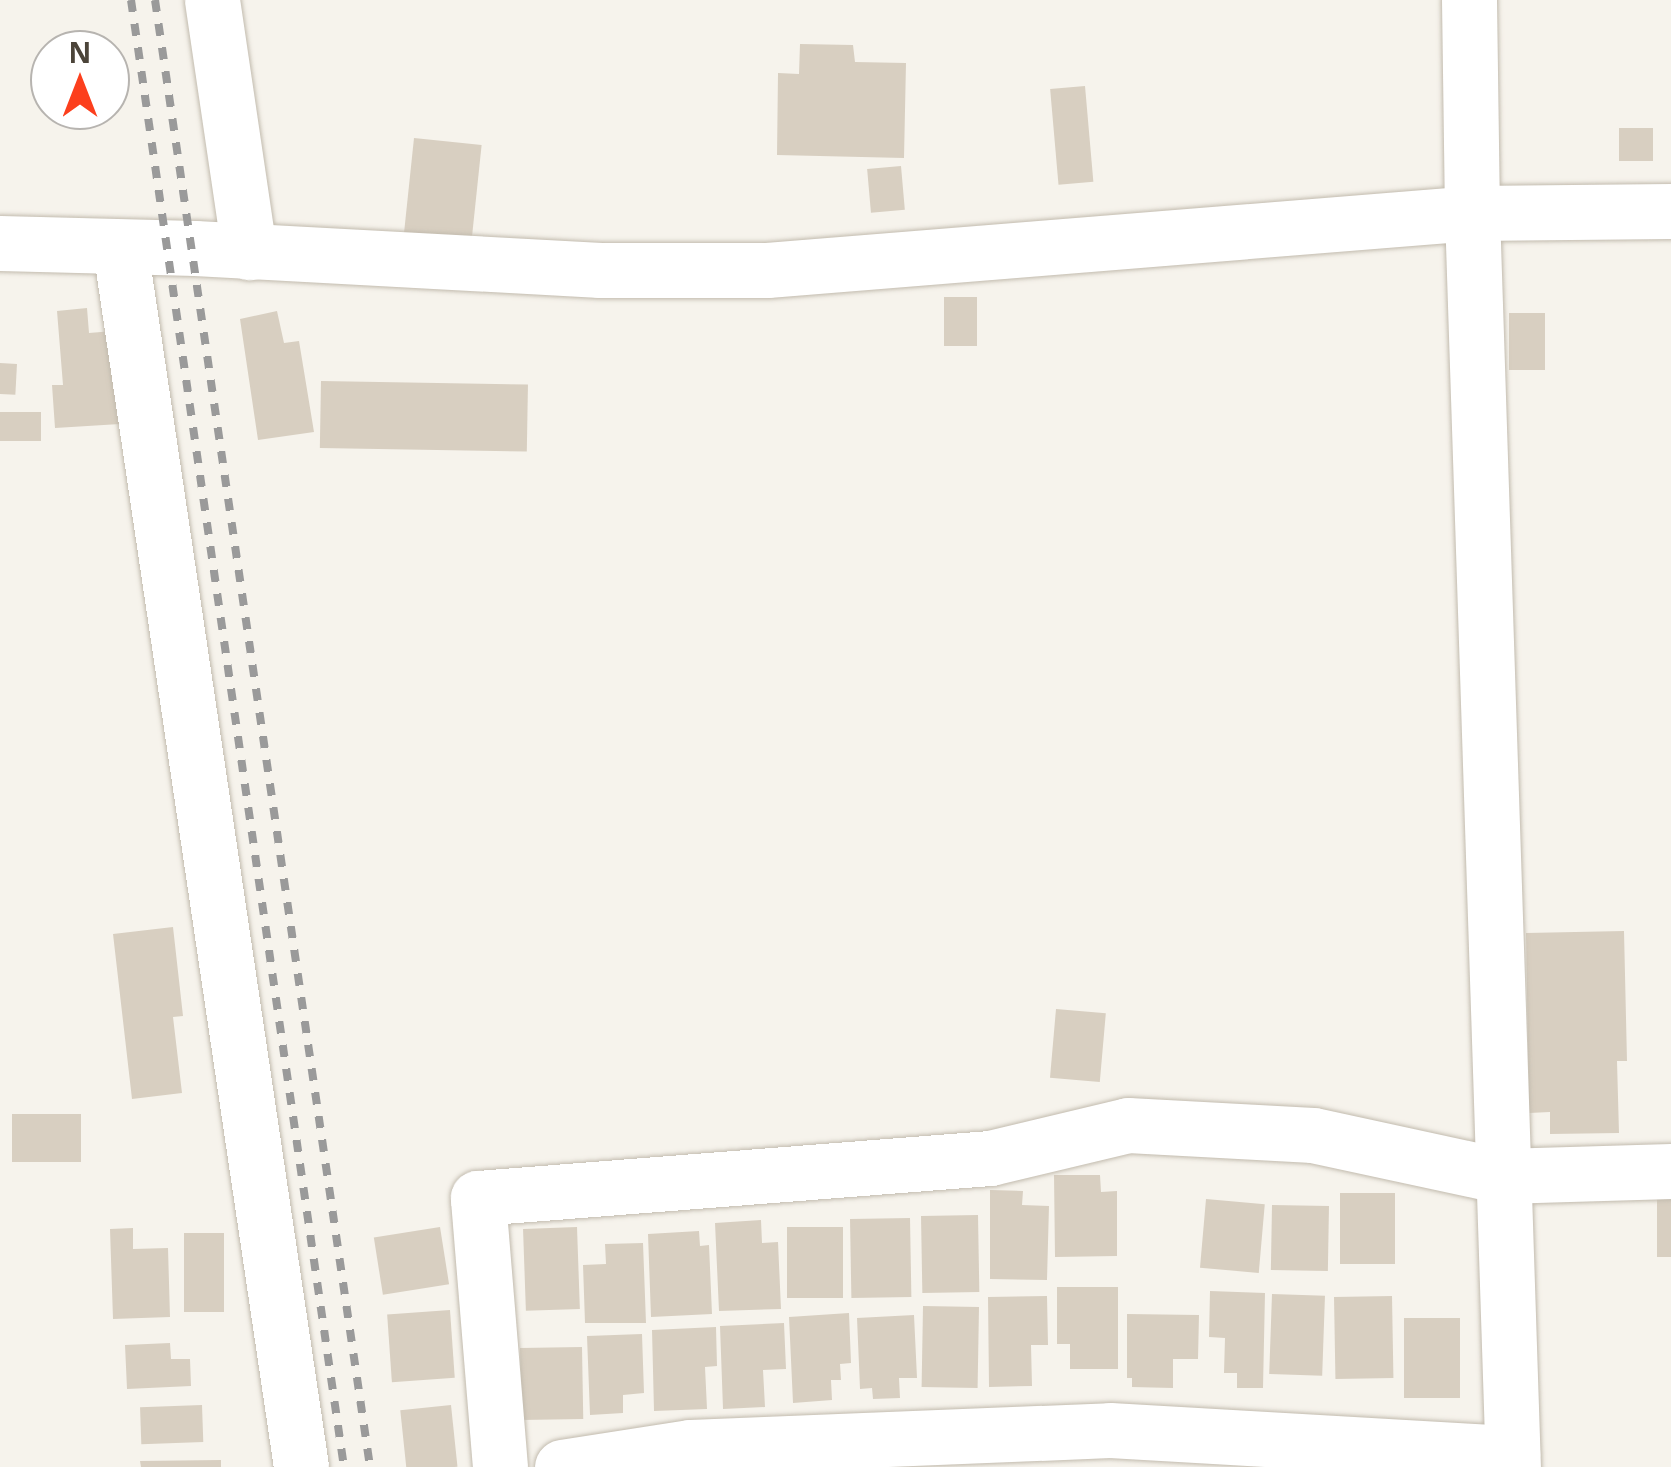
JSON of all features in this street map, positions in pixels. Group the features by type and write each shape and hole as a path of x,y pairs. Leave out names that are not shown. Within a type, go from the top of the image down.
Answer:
{"street":[{"path":"212,0 249,252"},
{"path":"562,1467 690,1448 855,1454 1110,1430 1512,1460 1472,213 1470,0"},
{"path":"0,243 600,270 766,270 1472,213 1671,211"},
{"path":"120,248 301,1467"},
{"path":"500,1467 478,1198 990,1158 1128,1125 1314,1135 1502,1176 1671,1171"}],"building":[{"path":"800,44 853,45 855,62 906,63 904,158 777,155 778,73 799,74"},
{"path":"1085,86 1093,182 1059,185 1050,89"},
{"path":"1619,128 1653,128 1653,161 1619,161"},
{"path":"414,138 482,145 472,241 404,233"},
{"path":"901,166 905,210 871,213 867,169"},
{"path":"944,297 977,297 977,346 944,346"},
{"path":"87,308 89,333 113,331 120,424 55,428 52,385 63,385 57,311"},
{"path":"277,311 284,343 299,341 314,432 258,440 240,319"},
{"path":"1509,313 1545,313 1545,370 1509,370"},
{"path":"0,363 17,364 15,395 0,394"},
{"path":"321,381 528,385 527,452 320,448"},
{"path":"0,412 41,412 41,441 0,441"},
{"path":"173,927 183,1016 173,1017 182,1093 132,1099 113,934"},
{"path":"1624,931 1627,1061 1617,1061 1619,1133 1550,1134 1550,1112 1529,1113 1526,933"},
{"path":"1056,1009 1106,1013 1100,1082 1050,1078"},
{"path":"12,1114 81,1114 81,1162 12,1162"},
{"path":"1054,1175 1100,1175 1101,1192 1117,1191 1117,1256 1055,1257"},
{"path":"1657,1189 1671,1189 1671,1257 1657,1257"},
{"path":"990,1190 1023,1191 1022,1205 1049,1206 1047,1280 990,1279"},
{"path":"1340,1193 1395,1193 1395,1264 1340,1264"},
{"path":"1206,1199 1265,1204 1259,1273 1200,1268"},
{"path":"1272,1205 1329,1206 1328,1271 1271,1270"},
{"path":"978,1215 979,1292 922,1293 921,1216"},
{"path":"910,1218 911,1297 851,1298 850,1219"},
{"path":"761,1220 762,1243 778,1242 781,1309 719,1311 715,1223"},
{"path":"440,1227 449,1284 383,1295 374,1237"},
{"path":"577,1227 580,1309 526,1311 523,1229"},
{"path":"787,1227 843,1227 843,1298 787,1298"},
{"path":"133,1228 133,1249 168,1248 170,1317 113,1319 110,1229"},
{"path":"699,1231 700,1246 709,1245 712,1314 651,1317 648,1234"},
{"path":"184,1233 224,1233 224,1312 184,1312"},
{"path":"643,1243 646,1323 585,1323 583,1265 606,1264 605,1244"},
{"path":"1057,1287 1118,1287 1118,1369 1070,1369 1070,1344 1057,1344"},
{"path":"1210,1291 1265,1293 1263,1388 1237,1388 1237,1373 1224,1373 1225,1338 1209,1337"},
{"path":"1272,1294 1325,1296 1322,1376 1269,1374"},
{"path":"1047,1296 1048,1345 1031,1345 1032,1386 989,1387 988,1297"},
{"path":"1392,1296 1393,1378 1335,1379 1334,1297"},
{"path":"923,1306 979,1307 978,1388 922,1387"},
{"path":"450,1310 455,1378 392,1382 387,1314"},
{"path":"849,1313 851,1363 840,1364 841,1380 831,1380 832,1400 793,1403 789,1317"},
{"path":"1127,1314 1199,1315 1198,1359 1173,1359 1173,1388 1132,1387 1132,1378 1127,1378"},
{"path":"914,1315 917,1378 899,1378 900,1398 873,1399 872,1388 860,1389 857,1318"},
{"path":"1404,1318 1460,1318 1460,1398 1404,1398"},
{"path":"784,1323 786,1369 763,1370 765,1407 723,1409 720,1326"},
{"path":"716,1327 717,1366 705,1367 707,1409 654,1411 652,1330"},
{"path":"642,1334 644,1393 623,1395 623,1413 590,1415 587,1336"},
{"path":"170,1343 171,1359 190,1359 191,1386 127,1389 125,1345"},
{"path":"582,1347 583,1419 521,1420 520,1348"},
{"path":"202,1405 203,1442 141,1444 140,1407"},
{"path":"451,1405 457,1467 406,1467 400,1410"},
{"path":"221,1460 221,1467 141,1467 140,1461"}],"railway":[{"path":"131,0 344,1467"},
{"path":"155,0 370,1467"}]}
